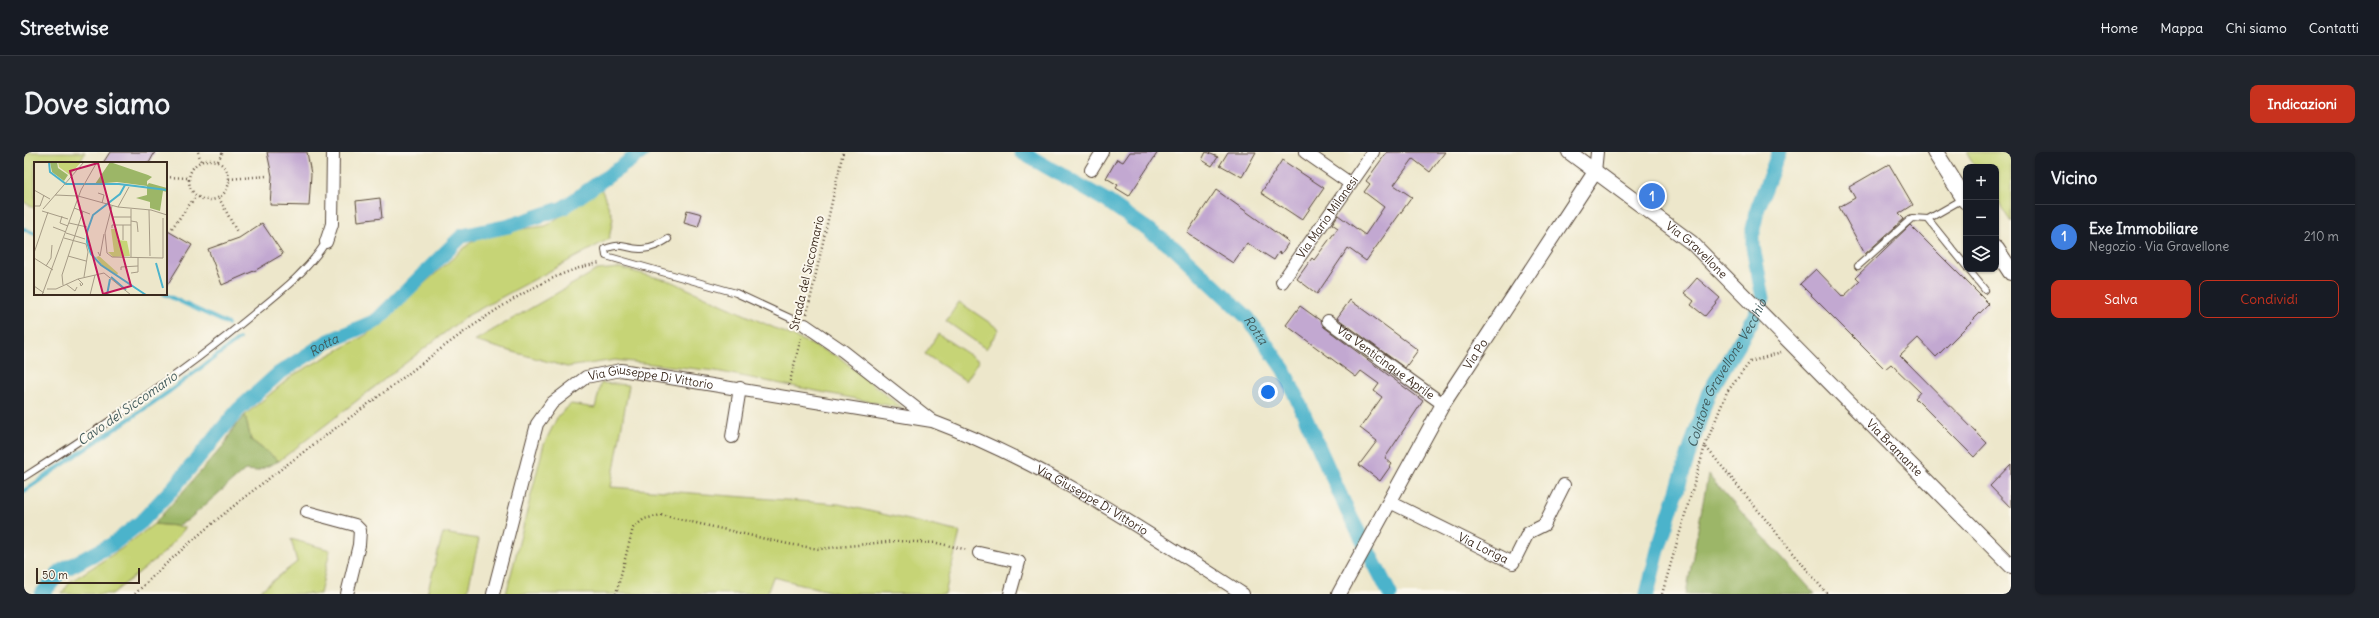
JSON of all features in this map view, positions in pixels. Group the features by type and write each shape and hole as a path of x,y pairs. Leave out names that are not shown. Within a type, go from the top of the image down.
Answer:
{"main road":[{"path":"1935,152 1963,196"},
{"path":"1999,254 2011,272"}],"street":[{"path":"326,242 332,224 333,152"},
{"path":"1091,170 1102,152"},
{"path":"1305,152 1351,184"},
{"name":"Via Mario Milanesi","path":"1282,282 1373,152"},
{"name":"Via Gravellone","path":"1569,152 1680,233 1778,328"},
{"path":"1595,172 1597,152"},
{"name":"Via Po","path":"1339,594 1443,404 1595,172"},
{"name":"Via Venticinque Aprile","path":"1328,321 1443,404"},
{"name":"Via Giuseppe Di Vittorio","path":"805,325 843,351 932,421"},
{"name":"Via Bramante","path":"1778,328 2011,566"},
{"name":"Via Giuseppe Di Vittorio","path":"493,594 537,424 552,404 586,377 621,370 740,388 932,421 973,436 1104,505 1243,594"},
{"path":"732,437 740,388"},
{"name":"Via Loriga","path":"1390,502 1513,563 1528,533 1544,525 1564,485"},
{"path":"307,512 355,525 360,530 359,545 347,594"},
{"path":"979,553 1018,562 1010,594"}],"lane":[{"path":"1858,266 1912,218 1928,219 1963,200"},
{"path":"1928,219 1963,262"},
{"path":"668,239 654,247 641,250 617,244 605,249 606,256 736,293 805,325"},
{"path":"24,477 89,435 225,338 313,263 326,242"},
{"path":"1970,272 1985,290"}],"path":[{"path":"198,152 201,161"},
{"path":"218,161 223,152"},
{"name":"Strada del Siccomario","path":"788,397 843,152"},
{"path":"213,159 218,161 226,168 229,179 227,190 219,198 207,200 196,196 192,191 188,178 192,168 201,161 213,159"},
{"path":"229,179 267,176"},
{"path":"167,177 188,178"},
{"path":"172,228 196,196"},
{"path":"219,198 237,232"},
{"path":"135,594 173,556 309,448 465,332 541,283 594,264 622,261"},
{"path":"1662,594 1704,446 1727,392 1750,362 1796,347"},
{"path":"1704,446 1827,594"},
{"path":"616,594 633,528 644,519 661,515 788,544 819,548 896,541 937,543 979,553"}],"green space":[{"path":"24,152 85,152 80,162 34,162 34,208 24,202"},
{"path":"1966,152 2011,152 2011,222 1999,204 1999,164 1973,164"},
{"path":"601,188 613,218 609,239 465,317 279,461 251,440 245,415 293,375 366,335 470,243 488,233 546,226"},
{"path":"620,268 670,281 839,357 902,408 716,371 615,360 567,367 474,341 597,270"},
{"path":"959,302 999,329 986,349 946,321"},
{"path":"938,334 979,361 966,381 925,354"},
{"path":"601,383 629,385 611,487 839,504 960,532 945,594 840,594 773,577 767,594 506,594 544,444 558,416 571,404 595,408"},
{"path":"245,415 251,440 279,461 257,471 245,470 188,520 177,526 154,524 224,445 234,427"},
{"path":"1708,475 1815,594 1686,594"},
{"path":"154,524 186,527 166,551 112,594 62,594 70,582 121,549"},
{"path":"443,533 479,539 467,594 427,594"},
{"path":"291,539 330,550 320,594 256,594 297,562"}],"building":[{"path":"110,152 155,152 150,162 104,162"},
{"path":"267,152 307,152 311,174 309,206 270,205 272,176"},
{"path":"1130,152 1158,152 1129,196 1116,188 1118,185 1106,178 1117,159 1123,162"},
{"path":"1206,152 1218,157 1212,166 1202,160"},
{"path":"1228,152 1256,152 1242,177 1220,165"},
{"path":"1387,152 1445,152 1430,172 1413,159 1394,185 1412,197 1366,261 1348,248 1317,294 1297,279 1312,258 1314,260 1338,228 1332,224 1338,215 1365,235 1384,207 1364,192 1370,184 1366,181"},
{"path":"1282,160 1324,188 1302,220 1261,193"},
{"path":"1889,164 1913,205 1899,214 1904,219 1865,254 1839,207 1855,198 1849,187"},
{"path":"1216,190 1289,242 1281,254 1279,252 1274,260 1247,243 1233,263 1187,233"},
{"path":"380,198 382,218 358,221 356,201"},
{"path":"687,210 702,214 698,227 684,223"},
{"path":"262,223 283,254 256,270 222,285 208,249 239,238"},
{"path":"1910,225 1989,304 1936,357 1918,338 1900,355 1987,443 1974,457 1915,398 1920,392 1891,364 1885,369 1800,284 1816,269 1843,297 1860,281 1856,277"},
{"path":"167,231 192,245 167,285"},
{"path":"1697,278 1720,298 1705,316 1691,305 1694,301 1684,293"},
{"path":"1350,300 1418,350 1405,368 1337,318"},
{"path":"1300,306 1321,321 1324,327 1423,401 1385,458 1392,464 1380,481 1359,465 1377,441 1360,428 1382,397 1374,391 1379,384 1361,371 1356,377 1286,325"},
{"path":"2011,464 2011,508 1990,486"}],"waterway":[{"name":"Rotta","path":"42,594 61,571 113,544 141,522 173,488 238,410 278,374 327,342 376,321 462,236 509,226 563,208 642,152"},
{"name":"Rotta","path":"1021,152 1107,201 1174,248 1248,318 1284,370 1347,510 1390,594"},
{"name":"Colatore Gravellone Vecchio","path":"1647,594 1658,550 1708,394 1751,323 1763,298 1753,247 1753,229 1758,207 1779,152"},
{"name":"Cavo del Siccomario","path":"24,229 34,234"},
{"name":"Cavo del Siccomario","path":"166,295 228,324"},
{"name":"Cavo del Siccomario","path":"24,491 170,391 239,339"}],"place":[{"name":"Exe Immobiliare","path":"1652,196"}]}
